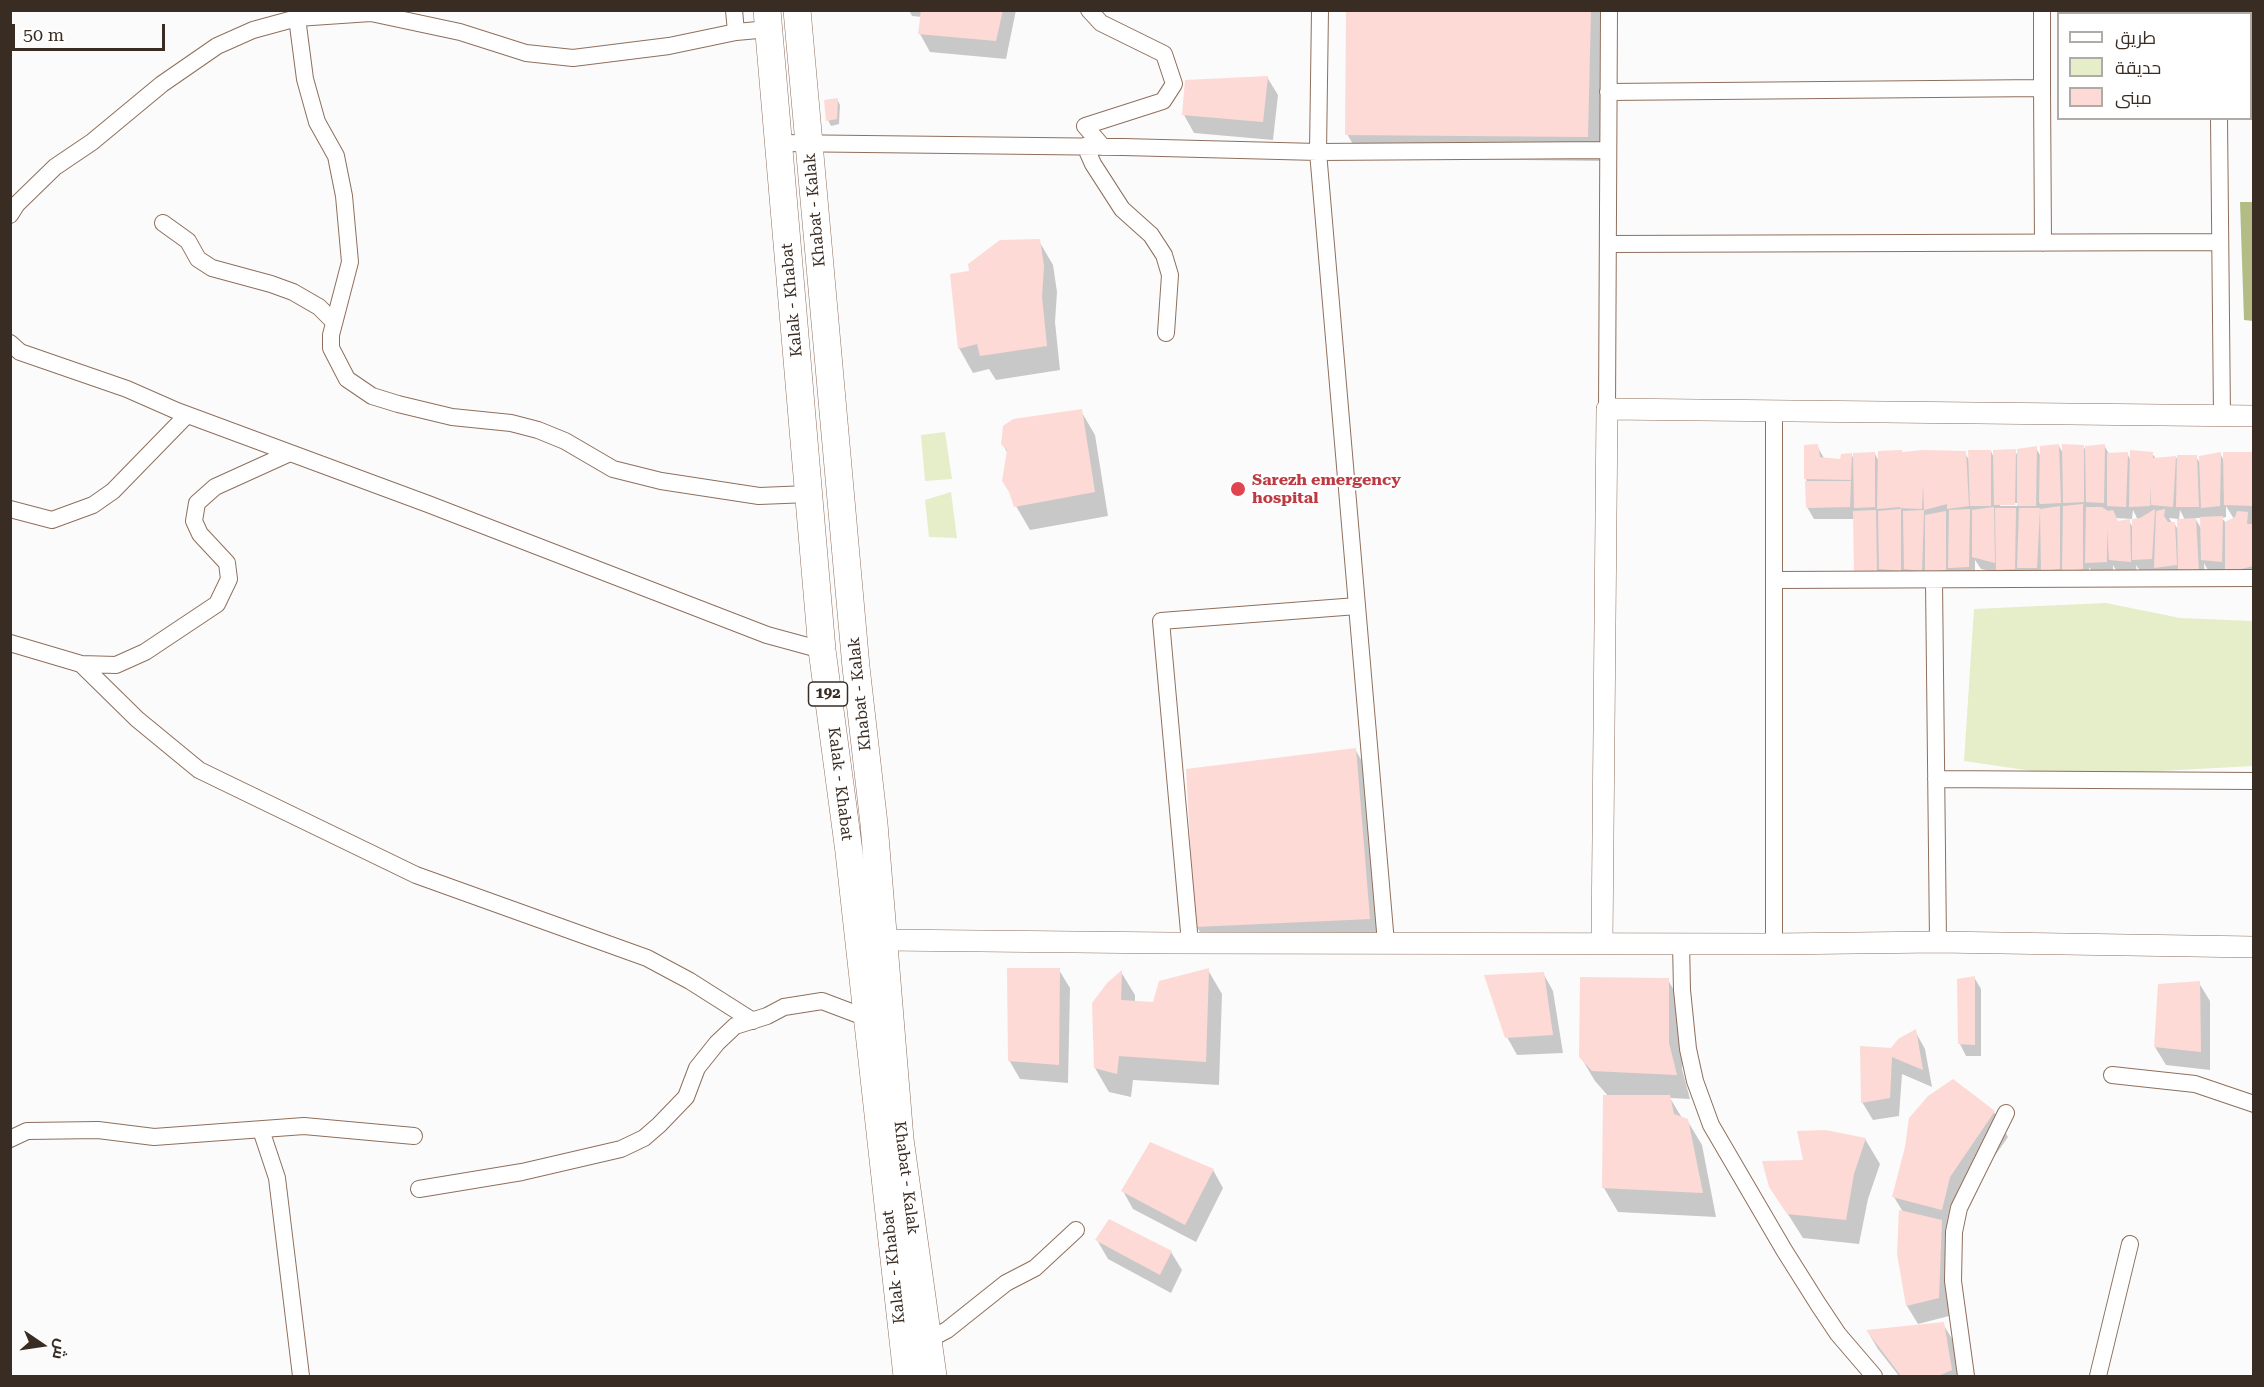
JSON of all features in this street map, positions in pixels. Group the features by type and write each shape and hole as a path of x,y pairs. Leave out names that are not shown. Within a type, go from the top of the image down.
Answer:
{"main road":[{"name":"Khabat - Kalak","path":"797,10 856,667 874,824 900,1139 933,1377"},
{"name":"Kalak - Khabat","path":"768,20 822,650 849,852 907,1377"}],"street":[{"path":"734,10 736,32"},
{"path":"1089,10 1101,23 1164,54 1174,84 1163,101 1085,126 1103,147"},
{"path":"1320,10 1318,152 1386,943"},
{"path":"1602,943 1609,10"},
{"path":"2042,10 2043,243"},
{"path":"10,215 55,167 92,142 162,84 216,46 297,14 371,13 460,32 526,53 573,58 669,46 736,32 768,20"},
{"path":"297,14 305,79 317,122 336,156 344,196 350,262 334,322 331,348 347,379 372,396 452,417 512,423 538,430 565,441 613,469 660,481 759,496 809,494"},
{"path":"1608,92 2042,88"},
{"path":"2219,120 2223,417"},
{"path":"779,143 1086,146 1318,152 1608,150"},
{"path":"1086,146 1093,164 1122,209 1151,235 1164,255 1170,275 1166,333"},
{"path":"163,223 188,241 198,259 212,268 293,292 319,307 334,322"},
{"path":"1608,244 2219,242"},
{"path":"10,343 20,352 127,388 187,415 615,575 767,635 822,650"},
{"path":"1607,408 2253,416"},
{"path":"1774,411 1774,944"},
{"path":"10,509 52,520 93,505 113,491 187,415"},
{"path":"10,642 81,664 116,665 145,652 217,604 229,579 227,563 200,534 194,521 197,503 215,487 290,453"},
{"path":"1774,580 2253,578"},
{"path":"1934,581 1938,942"},
{"path":"1190,943 1161,621 1357,606"},
{"path":"81,664 137,719 199,770 416,875 647,958 690,981 753,1021"},
{"path":"1936,779 2253,781"},
{"path":"884,940 1190,943 1938,942 2253,946"},
{"path":"1681,943 1682,990 1688,1049 1695,1081 1711,1125 1812,1295 1838,1334 1874,1377"},
{"path":"418,1189 563,1164 629,1145 644,1138 686,1097 697,1068 717,1043 735,1026 767,1016 784,1007 822,1001 867,1018"},
{"path":"2112,1075 2195,1084 2253,1104"},
{"path":"1965,1377 1953,1281 1954,1232 1959,1208 2006,1113"},
{"path":"10,1139 27,1131 98,1130 154,1137 303,1126 414,1136"},
{"path":"261,1130 277,1178 302,1377"},
{"path":"928,1340 947,1330 1006,1283 1035,1268 1076,1230"},
{"path":"2098,1377 2130,1244"}],"green space":[{"path":"2240,202 2253,202 2253,321 2244,320"},
{"path":"945,432 952,479 925,481 921,435"},
{"path":"951,492 957,538 929,537 925,500"},
{"path":"2106,603 2180,618 2253,621 2253,766 2067,776 1964,761 1974,609"}],"building":[{"path":"921,10 1003,10 996,41 918,34"},
{"path":"1346,10 1591,10 1588,137 1345,135"},
{"path":"1268,76 1263,122 1182,115 1185,80"},
{"path":"838,98 837,119 826,121 824,100"},
{"path":"1040,239 1044,266 1042,297 1047,346 980,356 977,344 958,349 950,274 969,271 968,264 1000,240"},
{"path":"1082,409 1095,492 1014,507 1002,481 1007,450 1001,444 1003,426 1013,419"},
{"path":"1818,444 1820,457 1840,459 1841,454 1852,453 1851,480 1804,479 1804,445"},
{"path":"2059,444 2061,503 2040,504 2040,446"},
{"path":"2062,444 2084,445 2084,502 2063,503"},
{"path":"2105,444 2104,503 2086,502 2085,446"},
{"path":"2037,446 2036,506 2017,506 2017,449"},
{"path":"2016,449 2015,505 1994,505 1993,450"},
{"path":"1968,450 1991,450 1991,506 1970,506"},
{"path":"2130,450 2153,452 2153,458 2176,456 2173,507 2151,505 2151,484 2150,506 2129,507"},
{"path":"1878,451 1966,451 1969,506 1947,509 1947,504 1924,510 1923,484 1922,509 1900,507 1877,509"},
{"path":"1875,452 1875,507 1854,508 1853,453"},
{"path":"2128,452 2126,507 2107,506 2107,453"},
{"path":"2221,452 2220,506 2201,508 2199,456"},
{"path":"2223,452 2253,452 2253,506 2224,505"},
{"path":"2177,455 2197,455 2199,507 2176,507"},
{"path":"1805,481 1851,481 1850,507 1806,508"},
{"path":"2083,504 2083,569 2062,572 2063,506"},
{"path":"2060,506 2060,569 2041,571 2040,509"},
{"path":"1994,507 1995,563 1972,557 1972,510"},
{"path":"2086,507 2113,510 2118,521 2130,519 2131,562 2109,560 2107,529 2107,562 2085,563"},
{"path":"1995,508 2016,508 2015,569 1996,570"},
{"path":"2019,508 2040,508 2037,568 2017,568"},
{"path":"1901,509 1901,571 1879,569 1878,511"},
{"path":"1970,509 1969,567 1948,568 1949,510"},
{"path":"2155,509 2152,559 2132,560 2132,519 2140,518"},
{"path":"2165,509 2164,516 2168,522 2175,522 2177,565 2154,568 2156,511"},
{"path":"1876,510 1877,572 1854,575 1853,511"},
{"path":"1924,510 1922,571 1904,569 1903,511"},
{"path":"1946,511 1946,570 1925,572 1925,515"},
{"path":"2237,511 2248,512 2247,524 2253,524 2253,566 2225,573 2225,522 2235,517"},
{"path":"2223,516 2222,562 2201,560 2200,517"},
{"path":"2196,518 2199,572 2178,569 2177,519"},
{"path":"1356,748 1370,919 1195,927 1186,769"},
{"path":"1007,968 1060,968 1059,1065 1008,1061"},
{"path":"1209,968 1206,1062 1119,1056 1117,1074 1094,1068 1092,1003 1107,983 1122,970 1121,1000 1153,1002 1159,981"},
{"path":"1544,972 1553,1035 1505,1038 1484,975"},
{"path":"1975,976 1975,1045 1958,1044 1957,979"},
{"path":"1580,977 1669,978 1669,1043 1677,1075 1592,1071 1579,1057"},
{"path":"2200,981 2201,1052 2154,1047 2158,984"},
{"path":"1916,1029 1923,1070 1892,1057 1890,1098 1861,1103 1860,1046 1891,1048 1898,1039"},
{"path":"1953,1079 1995,1111 1950,1177 1942,1210 1892,1197 1905,1147 1909,1118 1928,1096"},
{"path":"1603,1095 1670,1095 1674,1114 1688,1119 1703,1193 1602,1188"},
{"path":"1825,1130 1866,1138 1854,1174 1846,1220 1787,1214 1769,1187 1762,1161 1803,1160 1797,1131"},
{"path":"1150,1142 1214,1169 1185,1225 1121,1191"},
{"path":"1899,1210 1942,1220 1939,1298 1906,1306 1897,1254"},
{"path":"1109,1219 1172,1251 1160,1275 1095,1240"},
{"path":"1944,1322 1952,1370 1938,1376 1901,1376 1866,1330"}],"place":[{"name":"Sarezh emergency hospital","path":"1238,489"}]}
